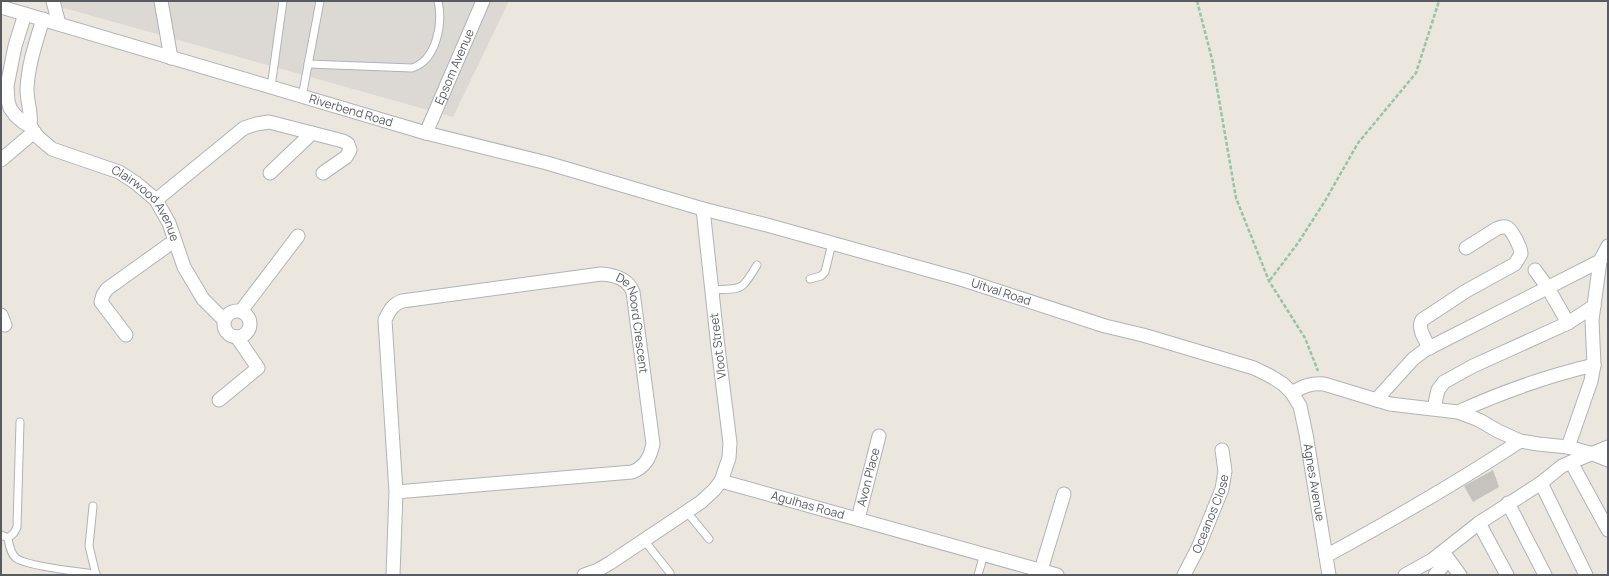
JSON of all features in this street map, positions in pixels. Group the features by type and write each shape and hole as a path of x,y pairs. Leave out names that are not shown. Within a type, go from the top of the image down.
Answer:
{"street":[{"path":"54,1 59,24"},
{"path":"161,1 171,58"},
{"name":"Epsom Avenue","path":"426,133 481,2"},
{"name":"Riverbend Road","path":"1,7 426,133 547,163 703,209"},
{"name":"Clairwood Avenue","path":"25,14 15,46 6,93 10,108 15,115 52,149 119,172 136,183 156,200 169,223 184,267 203,299 224,320"},
{"path":"1,160 32,129 32,117 27,91 28,73 43,19"},
{"path":"156,200 244,128 256,124 269,122 344,141 348,144 350,150 346,157 323,173"},
{"path":"270,173 312,133"},
{"name":"Uitval Road","path":"703,209 767,224 964,280 1105,326 1254,368 1272,376 1292,393"},
{"name":"Vloot Street","path":"703,209 711,290 730,443 729,458 721,481"},
{"path":"1430,348 1421,328 1420,324 1422,320 1466,291 1515,264 1521,254 1520,246 1509,229 1506,227 1496,229 1466,248"},
{"path":"219,400 257,371 258,368 238,338 228,334 223,325 224,320 231,312 241,311 298,236"},
{"path":"126,335 101,302 103,295 107,289 174,241"},
{"path":"1568,447 1591,381 1594,364 1592,320 1600,261 1608,246"},
{"path":"1376,400 1413,359 1430,348 1600,261"},
{"path":"1535,270 1548,288 1568,323"},
{"name":"De Noord Crescent","path":"392,575 396,492 385,320 394,305 402,301 602,274 614,276 627,282 633,292 653,444 649,458 643,466 632,472 396,492"},
{"path":"1434,408 1438,390 1444,382 1463,370 1568,323 1594,306"},
{"path":"238,338 247,333 249,328 248,318 241,311"},
{"path":"1458,412 1512,390 1549,377 1594,364"},
{"path":"1292,393 1314,383 1324,384 1376,400 1406,407 1434,408 1458,412 1479,420 1520,441 1568,447 1608,460"},
{"name":"Agnes Avenue","path":"1292,393 1300,406 1303,416 1329,575"},
{"name":"Avon Place","path":"858,519 879,436"},
{"path":"1326,556 1411,510 1520,441"},
{"path":"1435,575 1445,556 1479,523 1541,483 1553,472 1572,462 1608,447"},
{"name":"Oceanos Close","path":"1184,575 1198,548 1222,489 1225,471 1222,450"},
{"path":"1572,462 1608,530"},
{"path":"584,575 598,570 687,512 701,502 721,481"},
{"name":"Agulhas Road","path":"721,481 984,554 1041,573 1057,575"},
{"path":"1541,483 1586,575"},
{"path":"1041,573 1064,494"},
{"path":"1508,503 1545,575"},
{"path":"1479,523 1507,575"},
{"path":"1405,575 1445,556"},
{"path":"1445,556 1460,575"}],"lane":[{"path":"271,87 283,1"},
{"path":"302,96 320,1"},
{"path":"308,64 412,68 418,66 429,54 439,32 440,16 438,1"},
{"path":"810,279 821,276 825,272 832,243"},
{"path":"711,290 740,288 746,283 757,265"},
{"path":"20,422 17,527 14,533 4,536 10,550 16,558 34,565 96,575 89,546 93,506"},
{"path":"687,512 709,539"},
{"path":"644,540 670,573"},
{"path":"978,575 984,554"}],"path":[{"path":"1197,1 1212,58 1236,198 1269,281 1305,338 1324,384"},
{"path":"1269,281 1298,243 1325,201 1358,143 1416,73 1438,1"}],"shaded area":[{"path":"46,1 509,1 453,117 46,3"}],"building":[{"path":"1493,470 1499,487 1473,502 1464,486"}]}
